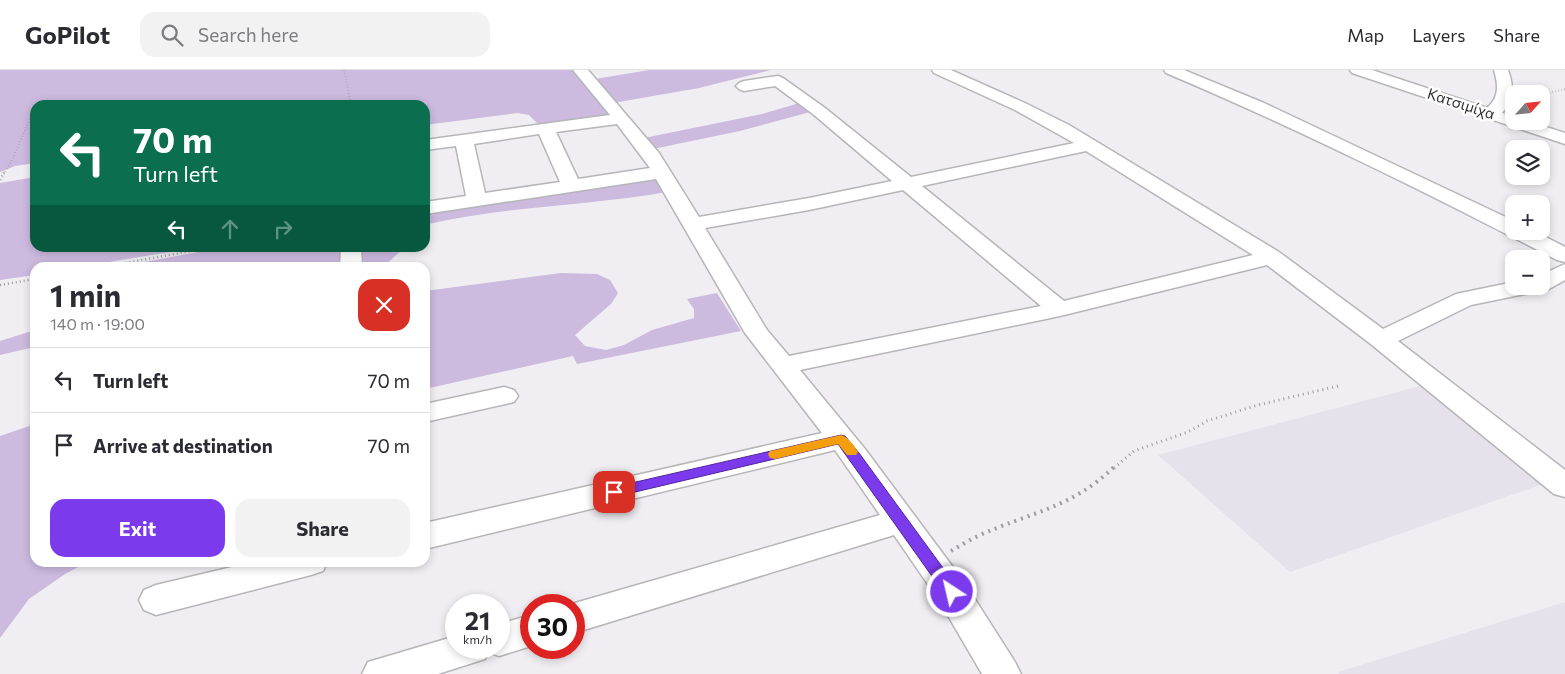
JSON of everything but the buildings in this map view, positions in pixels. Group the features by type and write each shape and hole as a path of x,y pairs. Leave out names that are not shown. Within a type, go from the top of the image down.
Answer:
{"street":[{"path":"580,70 653,157 694,224 714,263 752,326 841,439 932,563 1002,674"},
{"path":"938,70 1021,108 1090,145 1271,257 1381,340 1565,486"},
{"path":"1171,70 1258,106 1505,225"},
{"name":"Κατσιμίχα","path":"1357,70 1565,140"},
{"path":"1491,114 1500,107 1505,99 1506,87 1501,70"},
{"path":"744,86 778,81 819,111 1060,309"},
{"path":"430,144 622,118"},
{"path":"545,128 571,185"},
{"path":"464,140 477,200"},
{"path":"694,224 809,204 1090,145"},
{"path":"430,207 662,172"},
{"path":"1535,240 1565,255"},
{"path":"782,366 1060,309 1271,257"},
{"path":"1550,279 1565,271"},
{"path":"1381,340 1464,299 1505,291"},
{"path":"430,412 504,396"},
{"path":"430,535 841,439"},
{"path":"585,615 901,521"},
{"path":"156,600 291,567"},
{"path":"381,674 445,656"}],"path":[{"path":"344,70 349,100"},
{"path":"1550,93 1565,89"},
{"path":"0,180 13,158 30,119"},
{"path":"131,262 186,252"},
{"path":"0,285 30,280"},
{"path":"932,563 978,536 1076,498 1099,482 1134,451 1188,432 1207,421 1258,405 1338,386"}],"shaded area":[{"path":"0,70 574,70 614,116 541,127 529,115 517,113 430,124 430,100 30,100 30,164 15,166 0,172"},
{"path":"649,70 771,70 699,88 613,103 595,79"},
{"path":"803,102 814,111 740,131 653,149 644,138 762,114"},
{"path":"660,176 667,192 485,214 430,224 430,208"},
{"path":"30,178 30,252 170,252 109,262 30,262 30,276 0,280 0,183"},
{"path":"198,252 344,252 345,262 144,262"},
{"path":"361,252 400,252 389,262 361,262"},
{"path":"561,273 597,274 610,280 618,293 611,304 575,335 585,346 606,350 624,345 652,330 694,318 694,309 687,299 717,293 741,331 577,364 573,356 430,388 430,290"},
{"path":"30,332 30,348 0,355 0,341"},
{"path":"1424,385 1546,483 1290,572 1158,455"},
{"path":"30,426 30,567 78,567 29,599 0,638 0,436"},
{"path":"1565,602 1565,674 1339,674 1338,672"}],"slow traffic":[{"path":"775,454 841,439 851,452"}],"route":[{"path":"614,492 841,439 952,592"}]}
